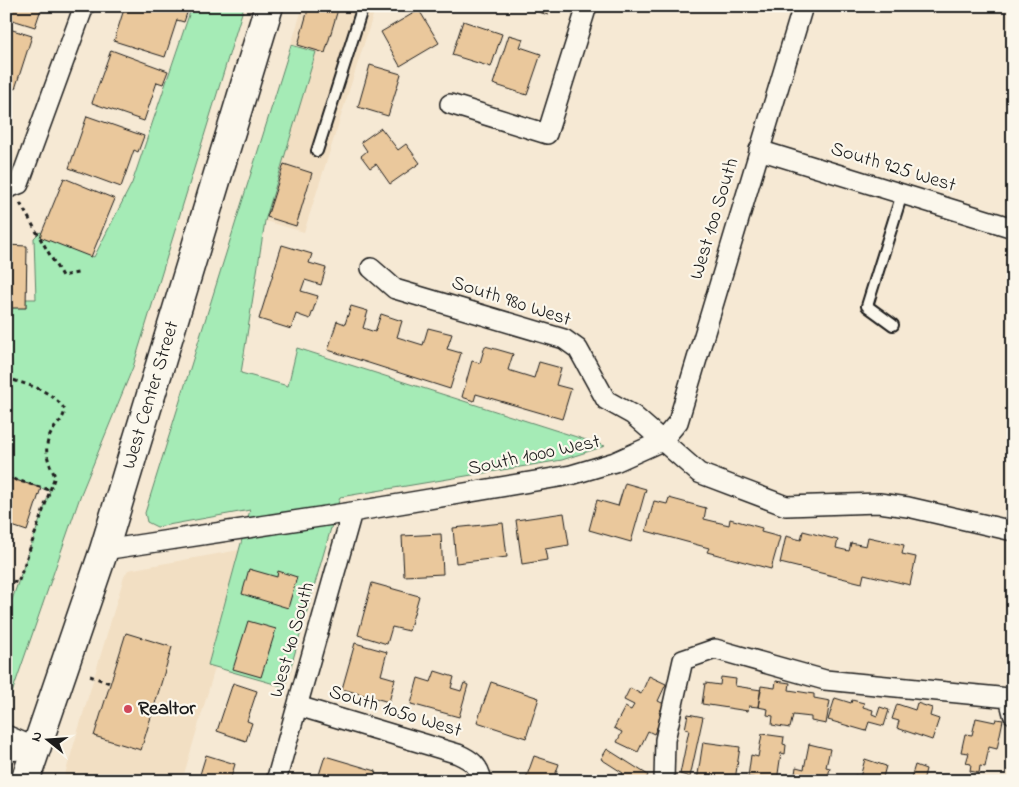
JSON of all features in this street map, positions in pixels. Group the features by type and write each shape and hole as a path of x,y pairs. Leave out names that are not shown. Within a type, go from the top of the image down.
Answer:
{"main road":[{"name":"West Center Street","path":"25,781 104,550 269,6"}],"street":[{"path":"6,189 19,184 84,6"},
{"path":"450,104 547,134 587,6"},
{"name":"West 100 South","path":"662,441 678,422 760,150 798,8"},
{"name":"South 925 West","path":"760,150 1013,228"},
{"name":"South 980 West","path":"371,268 395,289 564,339 578,349 606,400 633,415 662,441"},
{"path":"662,441 699,473 786,506 879,504 908,507 1013,531"},
{"name":"South 1000 West","path":"104,550 352,512 570,475 615,462 662,441"},
{"name":"West 40 South","path":"276,781 352,512"},
{"path":"664,781 665,740 683,660 715,649 825,680 1009,698 1013,714"},
{"name":"South 1050 West","path":"298,706 458,754 470,759 479,773"},
{"path":"6,735 36,748"},
{"path":"6,751 36,748"}],"lane":[{"path":"316,151 363,6"},
{"path":"893,325 867,306 902,194"}],"path":[{"path":"20,203 62,276 78,273"},
{"path":"6,378 36,386 57,398 65,410 63,419 48,439 45,452 54,476 18,583 6,580"},
{"path":"6,477 50,490"},
{"path":"90,676 110,683"}],"shaded area":[{"path":"303,6 376,6 304,232 265,221 316,52 291,45"},
{"path":"239,550 208,664 215,668 182,781 63,781 124,577 128,570"}],"green space":[{"path":"192,6 244,6 133,367 81,494 6,710 6,617 50,491 6,477 6,299 36,299 34,238 40,232 94,257 132,183"},
{"path":"291,45 316,52 265,221 241,373 288,386 297,348 605,446 562,460 340,497 285,687 208,665 250,510 157,527 147,522 145,513"}],"building":[{"path":"6,6 42,6 35,27 6,18"},
{"path":"125,6 189,7 184,22 177,20 165,57 114,41"},
{"path":"309,6 339,6 325,53 298,45"},
{"path":"521,6 551,6 548,15"},
{"path":"419,10 439,43 400,66 381,32"},
{"path":"463,21 502,34 491,67 452,55"},
{"path":"6,28 32,36 15,89 6,86"},
{"path":"509,35 523,39 520,47 541,54 527,95 493,84"},
{"path":"111,50 168,71 163,84 157,82 144,121 92,103"},
{"path":"370,65 401,74 388,116 358,107"},
{"path":"87,116 144,136 138,152 134,150 121,187 69,168"},
{"path":"381,128 398,150 406,144 420,163 390,184 376,164 370,168 361,156 367,151 361,142"},
{"path":"284,164 312,173 296,226 267,217"},
{"path":"64,178 115,199 91,257 40,237"},
{"path":"6,245 27,246 26,308 10,308 10,302 6,302"},
{"path":"282,245 312,254 309,263 326,268 321,285 305,280 301,291 318,296 310,319 296,314 291,329 259,319"},
{"path":"351,306 368,311 363,328 375,332 381,314 402,321 397,337 423,345 428,328 452,334 447,349 461,353 450,389 328,350 337,321 345,324"},
{"path":"485,346 513,354 508,370 534,378 539,362 561,368 556,385 571,389 562,419 476,394 474,401 462,397 472,361 480,363"},
{"path":"6,477 41,488 27,531 6,524"},
{"path":"625,483 646,489 631,542 589,530 597,500 618,506"},
{"path":"669,498 706,508 704,519 729,525 730,519 762,528 761,532 780,537 771,569 707,552 709,548 646,531 654,501 667,504"},
{"path":"564,513 569,545 545,549 547,560 522,564 516,520"},
{"path":"503,523 507,557 456,563 453,528"},
{"path":"803,531 838,540 836,548 849,551 851,543 866,546 868,537 904,545 902,554 916,557 910,585 864,574 862,583 780,563 786,536 801,540"},
{"path":"441,534 443,574 404,576 402,536"},
{"path":"249,569 277,577 278,571 297,577 288,608 242,594"},
{"path":"372,583 419,596 409,631 392,627 387,644 358,635"},
{"path":"248,621 276,629 261,677 233,669"},
{"name":"Realtor","path":"126,633 172,647 141,750 94,736"},
{"path":"355,643 387,652 381,675 395,679 389,702 342,689"},
{"path":"435,671 454,677 451,688 461,691 464,683 468,685 459,717 411,704 418,678 431,682"},
{"path":"649,676 666,684 658,701 664,704 659,713 663,715 654,734 648,731 638,752 617,742 622,732 614,728 625,707 631,710 634,705 624,700 630,688 641,694"},
{"path":"721,677 736,679 735,686 761,690 758,707 749,706 748,711 702,704 705,683 720,685"},
{"path":"776,681 790,683 789,690 814,694 814,698 830,701 826,724 811,721 811,717 793,715 790,728 772,725 773,716 767,715 768,709 758,707 761,686 775,688"},
{"path":"491,682 539,698 526,738 477,722"},
{"path":"233,683 257,691 247,721 252,723 246,741 217,731"},
{"path":"835,698 851,703 852,700 864,703 863,707 873,710 872,714 877,716 880,707 889,710 884,726 869,722 866,731 828,720"},
{"path":"917,703 932,708 930,716 939,719 932,740 897,728 899,721 892,719 897,704 915,710"},
{"path":"688,714 703,717 690,777 680,774 689,730 685,729"},
{"path":"976,718 995,722 996,719 1003,720 997,749 989,747 985,767 980,766 979,773 970,771 971,764 966,763 969,753 961,752 965,734 972,735"},
{"path":"762,734 784,737 783,744 786,745 785,754 781,753 777,781 754,781 754,778 748,777 751,755 758,757"},
{"path":"703,742 740,747 735,780 714,778 714,781 697,781"},
{"path":"809,744 830,749 826,767 830,768 827,781 794,781 796,767 804,769"},
{"path":"607,749 648,775 645,781 618,780 623,773 601,759"},
{"path":"206,755 235,764 230,781 198,781"},
{"path":"325,756 376,771 373,781 317,781"},
{"path":"534,756 559,764 553,781 525,781"},
{"path":"865,759 886,766 882,781 854,781 855,775 860,777"},
{"path":"915,765 926,769 923,781 910,781"},
{"path":"386,775 407,781 384,781"}],"place":[{"name":"Realtor","path":"128,709"}]}
